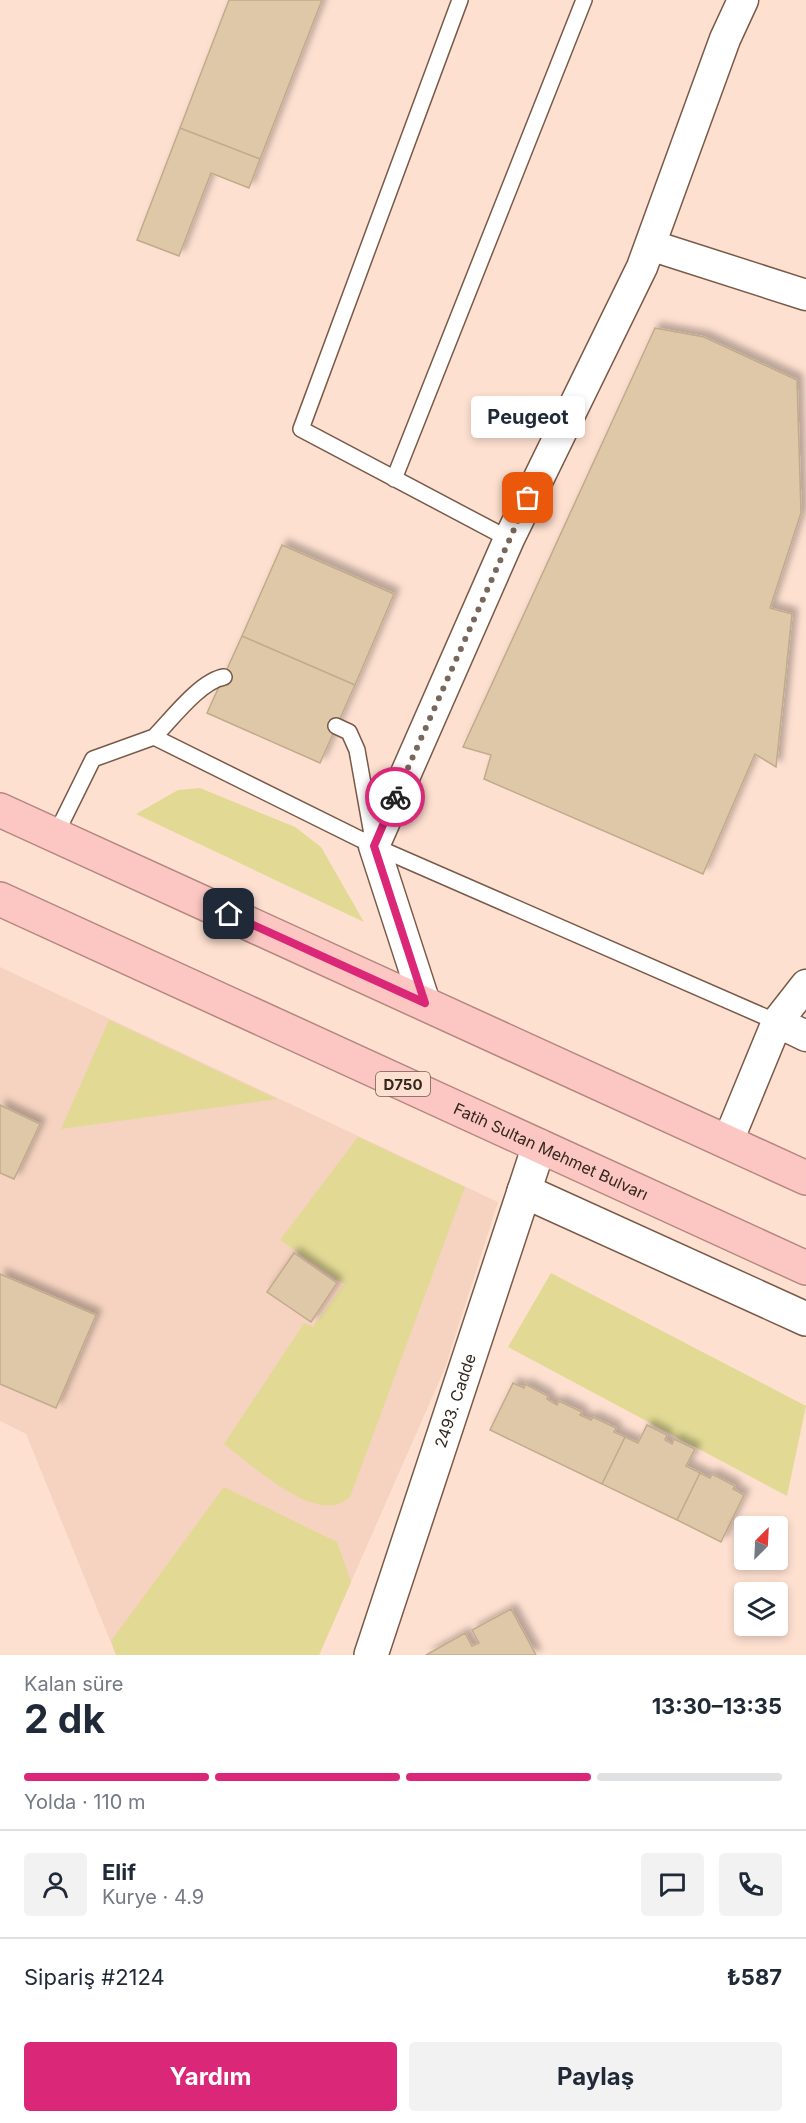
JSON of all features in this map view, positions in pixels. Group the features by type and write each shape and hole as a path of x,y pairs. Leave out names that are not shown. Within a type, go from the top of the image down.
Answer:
{"highway":[{"path":"0,810 806,1178"},
{"name":"Fatih Sultan Mehmet Bulvarı","path":"0,899 806,1268"}],"street":[{"path":"425,1003 374,846 509,538 615,317 642,267 725,39 743,0"},
{"path":"650,245 806,295"},
{"path":"728,1141 777,1022 806,985"},
{"path":"777,1022 806,1036"},
{"name":"2493. Cadde","path":"371,1655 539,1146"},
{"path":"524,1191 806,1319"}],"lane":[{"path":"460,0 301,429 509,538"},
{"path":"394,479 584,0"},
{"path":"55,836 93,759 154,737 201,688 216,678 224,677"},
{"path":"336,726 349,732 357,750 374,846"},
{"path":"154,737 374,846 777,1022"}],"shaded area":[{"path":"200,788 295,827 321,847 364,922 136,814 178,790"},
{"path":"0,967 498,1202 445,1368 319,1655 116,1655 26,1434 0,1421"},
{"path":"109,1020 277,1099 61,1129"},
{"path":"358,1137 465,1187 350,1497 340,1503 325,1505 294,1495 224,1444 304,1323 313,1327 344,1284 280,1240"},
{"path":"551,1273 806,1406 787,1496 508,1347"},
{"path":"224,1487 337,1542 351,1582 319,1655 116,1655 111,1641"}],"building":[{"path":"229,0 322,0 260,159 180,128"},
{"path":"180,128 260,159 249,188 211,173 179,256 137,240"},
{"path":"655,328 704,337 797,380 801,513 770,608 792,614 776,767 755,754 703,874 484,779 491,755 463,747"},
{"path":"282,545 394,594 355,685 242,636"},
{"path":"242,636 355,685 320,763 207,713"},
{"path":"0,1105 40,1124 14,1179 0,1173"},
{"path":"294,1253 337,1283 311,1322 267,1292"},
{"path":"0,1274 96,1315 56,1408 0,1384"},
{"path":"513,1383 524,1388 525,1384 548,1396 547,1399 557,1405 559,1401 582,1412 580,1415 591,1420 593,1417 616,1428 614,1432 625,1437 602,1484 490,1430"},
{"path":"647,1425 667,1435 665,1440 672,1444 674,1439 695,1449 686,1466 700,1473 677,1520 602,1484 625,1437 638,1443"},
{"path":"700,1473 710,1478 712,1474 735,1486 733,1489 744,1495 721,1542 677,1520"},
{"path":"511,1609 536,1655 426,1655 465,1633 472,1646 479,1643 472,1630"}],"way so far":[{"path":"395,797 528,498"}],"place":[{"name":"Peugeot","path":"528,498"}],"route":[{"path":"229,914 425,1003 374,846 395,797"}]}
